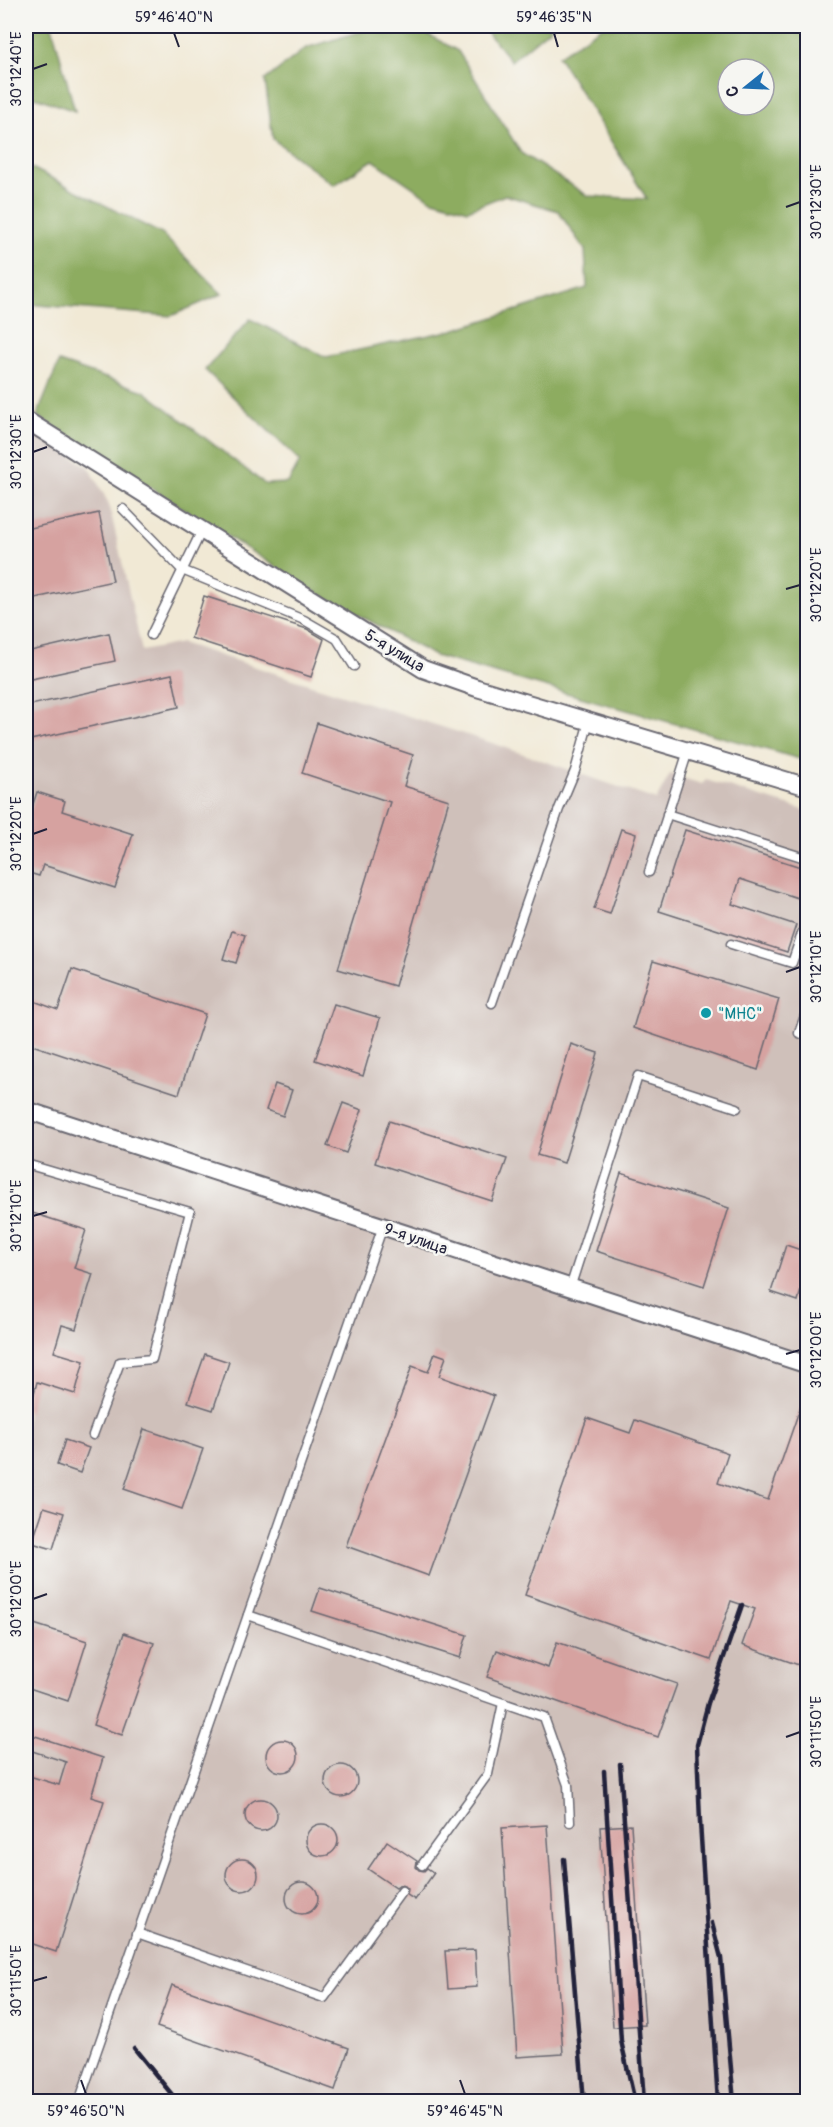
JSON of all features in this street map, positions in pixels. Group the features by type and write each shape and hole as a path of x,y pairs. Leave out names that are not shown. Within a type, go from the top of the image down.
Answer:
{"street":[{"name":"5-я улица","path":"26,420 423,669 477,688 807,787"},
{"name":"9-я улица","path":"26,1110 807,1365"}],"lane":[{"path":"123,510 182,570 304,620 337,639 354,666"},
{"path":"151,634 202,530"},
{"path":"492,1003 559,809 575,771 589,721"},
{"path":"649,872 688,751"},
{"path":"667,814 807,860"},
{"path":"731,944 792,963 807,916"},
{"path":"807,1007 799,1033 807,1036"},
{"path":"570,1289 638,1076 737,1108"},
{"path":"26,1164 190,1212 152,1359 120,1362 93,1435"},
{"path":"79,2102 383,1227"},
{"path":"248,1615 544,1717 568,1785 570,1822"},
{"path":"422,1865 488,1774 503,1703"},
{"path":"137,1933 324,1998 402,1892"}],"shaded area":[{"path":"26,434 43,439 89,467 109,504 142,651 181,643 492,743 656,800 670,774 702,784 706,780 807,811 807,2101 26,2101"}],"green space":[{"path":"26,26 52,26 75,111 26,94"},
{"path":"379,26 413,26 458,51 521,153 588,196 647,199 558,56 603,26 807,26 807,761 435,656 314,591 37,416 59,362 144,391 265,484 288,483 300,461 205,370 250,319 326,357 453,330 587,288 585,250 558,211 505,195 468,210 430,199 373,160 334,185 273,139 265,80 306,48"},
{"path":"482,26 553,26 511,61"},
{"path":"26,165 162,234 222,294 171,316 26,304"}],"building":[{"path":"99,513 113,581 26,600 26,529"},
{"path":"204,596 307,629 324,639 311,677 191,638"},
{"path":"109,633 115,661 31,679 26,652"},
{"path":"172,674 179,707 26,741 26,706"},
{"path":"317,723 413,755 404,786 449,800 395,986 338,969 390,802 302,773"},
{"path":"37,792 65,801 62,811 133,834 115,888 43,865 39,876 26,872 26,825"},
{"path":"621,829 636,834 610,914 594,909"},
{"path":"685,830 807,869 807,901 740,879 732,904 796,925 787,952 659,911"},
{"path":"232,931 245,935 236,963 223,959"},
{"name":"\"МНС\"","path":"653,961 779,999 758,1070 633,1028"},
{"path":"72,969 205,1014 179,1094 26,1043 26,998 58,1010"},
{"path":"334,1004 380,1018 363,1076 315,1060"},
{"path":"571,1044 598,1053 564,1163 537,1155"},
{"path":"275,1084 292,1090 283,1116 266,1110"},
{"path":"343,1103 362,1110 346,1153 327,1146"},
{"path":"389,1121 507,1159 492,1201 375,1163"},
{"path":"621,1173 729,1208 704,1286 596,1251"},
{"path":"26,1211 86,1230 74,1268 93,1274 76,1329 62,1325 54,1352 84,1361 75,1394 37,1382 29,1412 26,1411"},
{"path":"786,1245 807,1252 807,1292 801,1290 798,1301 771,1292"},
{"path":"435,1353 446,1357 439,1376 494,1396 429,1576 346,1546 412,1366 428,1372"},
{"path":"205,1354 229,1362 213,1410 188,1402"},
{"path":"806,1391 807,1668 742,1645 755,1609 731,1601 711,1660 525,1595 587,1418 630,1433 635,1420 728,1453 718,1483 768,1500"},
{"path":"144,1429 203,1449 182,1509 124,1489"},
{"path":"65,1440 89,1448 80,1473 57,1465"},
{"path":"44,1507 64,1513 53,1549 32,1543"},
{"path":"320,1588 467,1635 460,1658 312,1611"},
{"path":"34,1624 87,1641 68,1701 26,1687 26,1650"},
{"path":"124,1633 154,1643 122,1735 93,1725"},
{"path":"557,1642 677,1684 658,1737 487,1677 497,1650 548,1668"},
{"path":"26,1733 103,1758 91,1797 104,1801 56,1952 26,1942 26,1775 59,1785 66,1762 26,1749"},
{"path":"282,1740 293,1745 298,1756 293,1767 282,1772 271,1767 266,1756 271,1745"},
{"path":"341,1765 352,1770 357,1781 352,1792 341,1797 330,1792 325,1781 330,1770"},
{"path":"261,1799 272,1804 277,1815 272,1826 261,1831 250,1826 245,1815 250,1804"},
{"path":"322,1824 334,1828 338,1840 334,1852 322,1856 310,1852 306,1840 310,1828"},
{"path":"547,1825 563,2054 517,2057 502,1828"},
{"path":"631,1825 645,2025 613,2027 600,1827"},
{"path":"387,1841 417,1861 416,1867 419,1870 424,1871 427,1868 434,1873 415,1900 407,1895 408,1889 405,1886 400,1885 396,1888 368,1869"},
{"path":"242,1859 253,1864 258,1875 253,1886 242,1891 231,1886 226,1875 231,1864"},
{"path":"302,1882 313,1887 318,1898 313,1909 302,1914 291,1909 286,1898 291,1887"},
{"path":"475,1950 477,1987 448,1989 445,1951"},
{"path":"172,1985 349,2048 335,2090 157,2027"}],"railway":[{"path":"718,2102 697,1745 708,1703 742,1605"},
{"path":"620,1764 644,2102"},
{"path":"604,1771 621,2041 635,2102"},
{"path":"564,1859 584,2102"},
{"path":"712,1923 721,1958 734,2102"},
{"path":"134,2048 178,2102"}],"place":[{"name":"\"МНС\"","path":"706,1013"}]}
